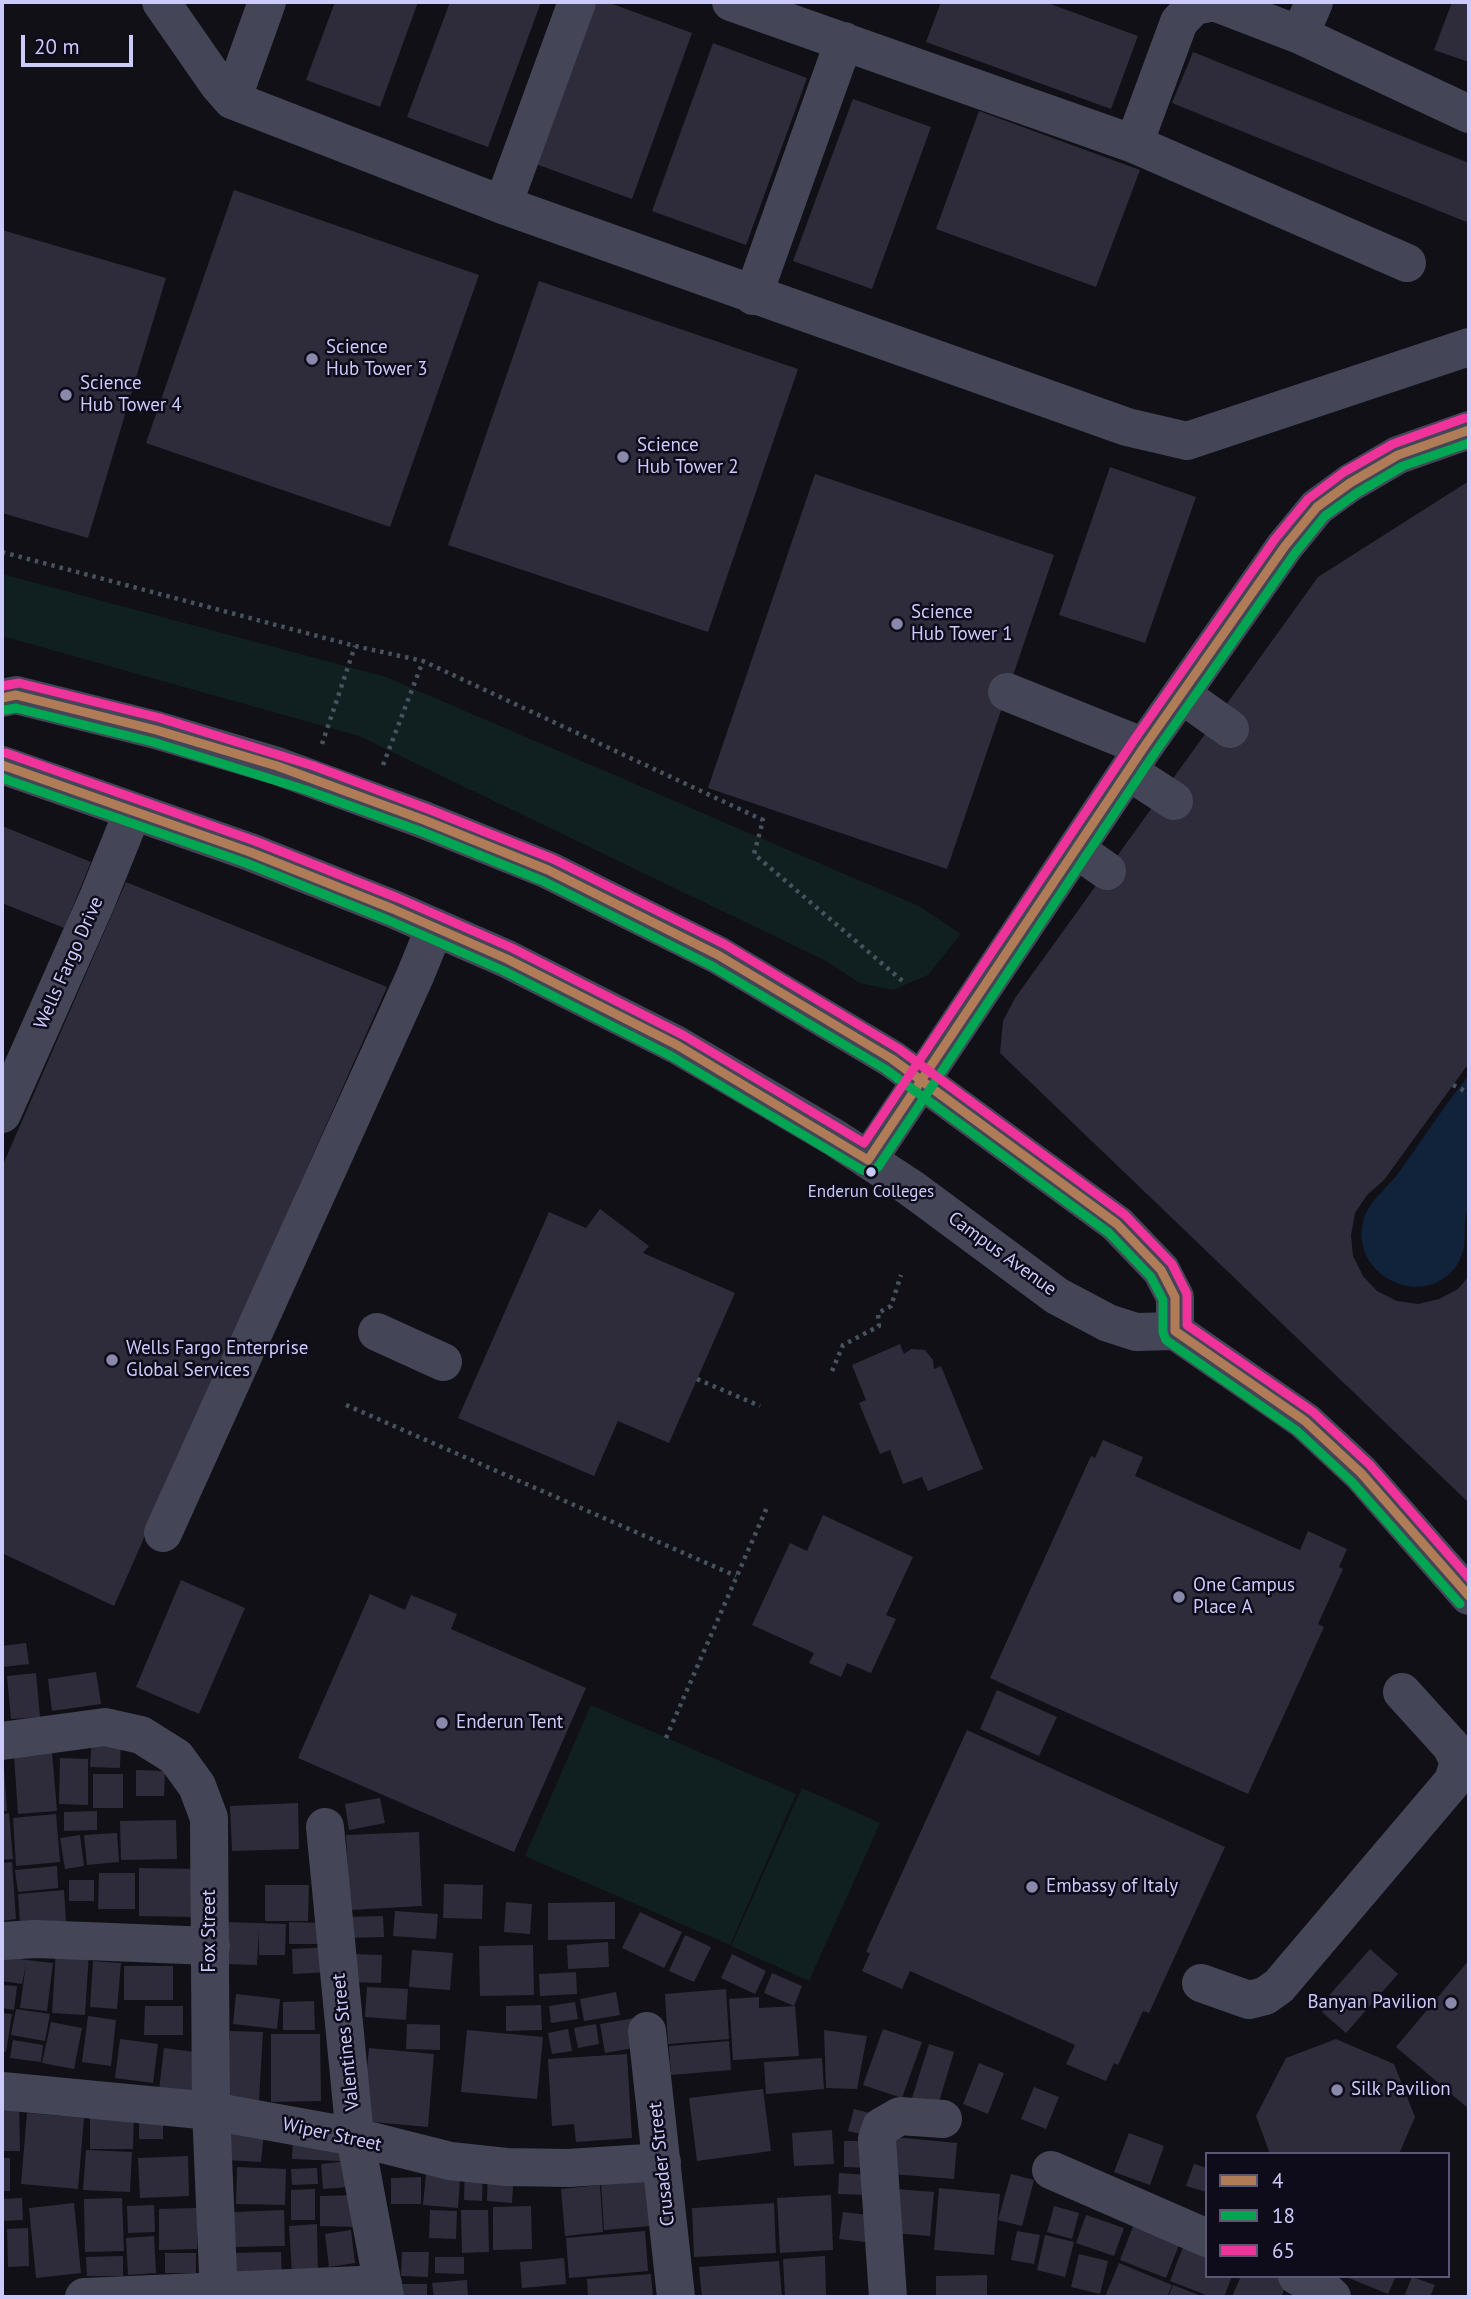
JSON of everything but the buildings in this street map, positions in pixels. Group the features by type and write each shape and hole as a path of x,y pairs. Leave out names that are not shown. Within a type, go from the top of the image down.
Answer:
{"street":[{"path":"161,2 232,100 503,205 1127,427 1187,441 1469,346"},
{"path":"232,100 267,2"},
{"path":"503,205 577,2"},
{"path":"731,2 1134,144 1407,263"},
{"path":"1134,144 1180,22 1194,6 1214,2 1307,18 1469,114"},
{"path":"753,296 844,41"},
{"path":"869,1160 922,1081 1039,934 1092,860 1136,759 1285,546 1317,507 1350,483 1398,455 1469,429"},
{"path":"1007,692 1136,759 1174,802"},
{"path":"1181,694 1230,729"},
{"path":"2,698 16,695 156,730 310,778 548,870 718,955 892,1059 1117,1224 1161,1269 1175,1297 1175,1331 1305,1421 1361,1473 1469,1596"},
{"name":"Campus Avenue","path":"2,765 250,852 507,959 677,1045 869,1160 1057,1296 1108,1323 1136,1332 1175,1331"},
{"name":"Wells Fargo Drive","path":"2,1114 97,900 133,811"},
{"path":"163,1533 435,927"},
{"path":"377,1332 443,1362"},
{"path":"1201,1983 1249,2000 1265,1996 1279,1986 1452,1781 1459,1762 1451,1746 1402,1692"},
{"name":"Fox Street","path":"2,1741 105,1727 141,1735 176,1757 197,1786 209,1818 211,2111 219,2293"},
{"name":"Valentines Street","path":"325,1827 355,2137 384,2291"},
{"path":"2,1941 36,1939 211,1946"},
{"name":"Crusader Street","path":"647,2031 676,2297"},
{"name":"Wiper Street","path":"2,2091 211,2111 355,2137 437,2158 506,2167 568,2168 662,2162"},
{"path":"888,2297 877,2139 881,2127 900,2116 943,2119"},
{"path":"1051,2170 1205,2237"},
{"path":"1301,2278 1321,2287 1332,2297"},
{"path":"84,2297 384,2291"}],"path":[{"path":"2,552 423,662 764,820 754,854 906,984"},
{"path":"310,778 355,646"},
{"path":"369,800 423,662"},
{"path":"1453,1085 1469,1093"},
{"path":"832,1371 843,1345 879,1326 878,1313 891,1306 901,1275"},
{"path":"697,1379 760,1406"},
{"path":"345,1405 736,1576"},
{"path":"666,1738 768,1505"}],"shaded area":[{"path":"2,574 386,677 919,906 961,934 928,975 893,990 860,983 826,961 359,736 2,636"},
{"path":"591,1705 796,1794 730,1945 525,1856"},
{"path":"802,1788 880,1823 809,1981 731,1946"}],"water":[{"path":"1469,1075 1469,1204 1465,1219 1464,1248 1457,1265 1443,1279 1427,1286 1410,1286 1393,1281 1379,1272 1368,1258 1362,1241 1365,1215"}],"transit line":[{"name":"65","path":"6,753 255,841 398,898 512,948 683,1035 864,1143 1134,740 1275,539 1308,499 1344,472 1393,444 1465,418"},
{"name":"4","path":"2,765 250,852 393,909 507,959 677,1045 868,1160 1144,747 1285,546 1317,507 1350,483 1398,455 1469,430"},
{"name":"18","path":"2,778 246,863 388,920 502,970 671,1056 862,1170 871,1172 878,1167 1154,754 1295,553 1325,516 1403,466 1469,443"},
{"name":"65","path":"2,686 19,683 160,718 314,766 553,859 724,944 899,1049 1125,1215 1172,1264 1187,1294 1187,1325 1313,1412 1370,1465 1469,1578"},
{"name":"4","path":"2,698 16,695 156,730 277,766 424,820 548,870 718,955 892,1059 1117,1224 1161,1270 1175,1297 1175,1331"},
{"name":"18","path":"5,710 16,708 153,742 306,790 420,831 543,881 712,966 885,1069 1109,1233 1151,1277 1163,1300 1163,1332 1166,1340 1297,1431 1352,1482 1460,1604"},
{"name":"4","path":"1175,1331 1305,1421 1361,1473 1469,1596"}],"place":[{"name":"Science Hub Tower 3","path":"312,359"},
{"name":"Science Hub Tower 4","path":"66,395"},
{"name":"Science Hub Tower 2","path":"623,457"},
{"name":"Science Hub Tower 1","path":"897,624"},
{"name":"Enderun Colleges","path":"871,1172"},
{"name":"Wells Fargo Enterprise Global Services","path":"112,1360"},
{"name":"One Campus Place A","path":"1179,1597"},
{"name":"Enderun Tent","path":"442,1723"},
{"name":"Embassy of Italy","path":"1032,1887"},
{"name":"Banyan Pavilion","path":"1451,2003"},
{"name":"Silk Pavilion","path":"1337,2090"}]}
